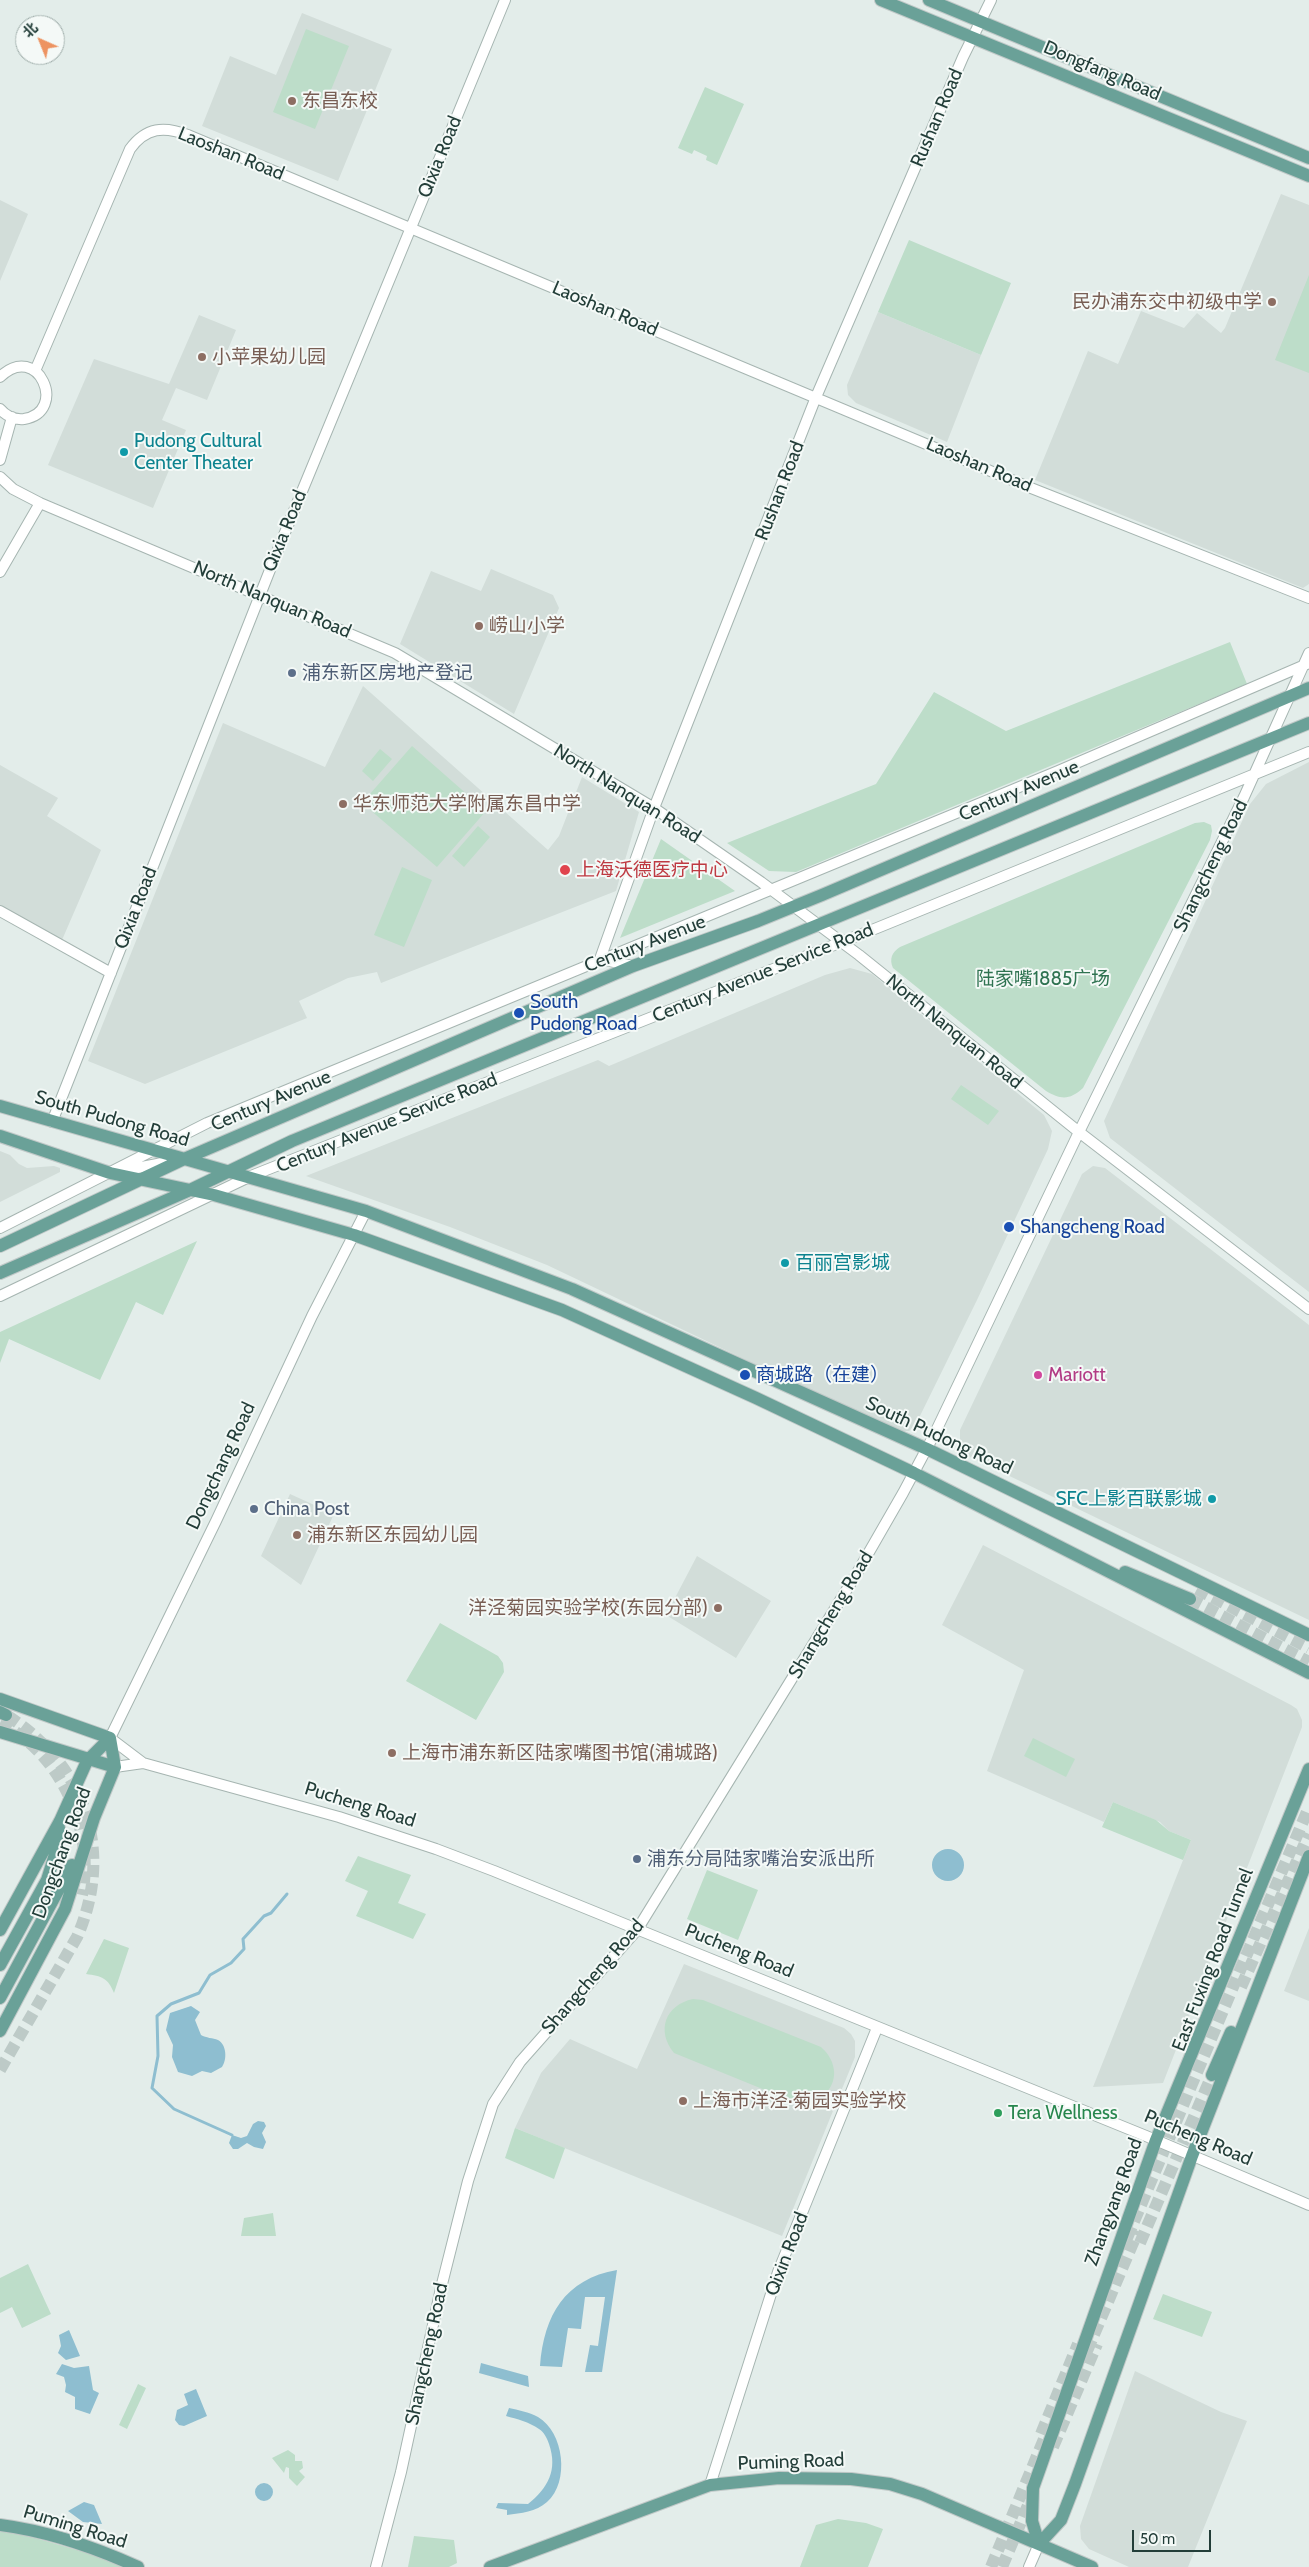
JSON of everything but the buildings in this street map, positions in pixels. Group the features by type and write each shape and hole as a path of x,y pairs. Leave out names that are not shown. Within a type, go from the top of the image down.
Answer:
{"main road":[{"name":"Dongfang Road","path":"881,0 973,36 1309,176"},
{"name":"Dongfang Road","path":"929,0 1309,158"},
{"name":"Century Avenue","path":"0,1246 184,1159 633,966 794,906 1309,688"},
{"path":"0,1273 190,1190 228,1170 292,1141 1309,723"},
{"name":"South Pudong Road","path":"0,1106 153,1151 251,1176 366,1211 572,1289 927,1449 1309,1635"},
{"name":"South Pudong Road","path":"0,1136 110,1173 214,1195 354,1235 562,1310 747,1394 914,1473 1309,1673"},
{"name":"South Pudong Road","path":"1030,1532 1194,1594 1045,1507"},
{"name":"Pucheng Road","path":"0,1699 110,1738"},
{"name":"Pucheng Road","path":"0,1732 87,1761 115,1767"},
{"path":"110,1738 115,1767"},
{"name":"Dongchang Road","path":"0,1930 60,1821 87,1761 110,1738"},
{"name":"Dongchang Road","path":"0,2031 65,1909 94,1818 115,1767"},
{"name":"Zhangyang Road","path":"1039,2544 1032,2521 1033,2488 1156,2140 1235,1944 1270,1866 1309,1769"},
{"path":"0,1998 63,1884 94,1818"},
{"path":"0,1965 47,1880 56,1851 60,1821"},
{"path":"1212,2075 1309,1856"},
{"name":"East Fuxing Road Tunnel","path":"1191,2068 1270,1866"},
{"path":"1039,2544 1061,2520 1076,2484 1192,2156 1294,1891"},
{"name":"Puming Road","path":"490,2567 710,2485 779,2478 851,2478 890,2484 922,2494 1092,2567"},
{"name":"Puming Road","path":"0,2525 16,2527 104,2552 138,2567"}],"street":[{"name":"Qixia Road","path":"52,1122 259,595 505,0"},
{"name":"Rushan Road","path":"600,958 654,808 816,397 973,36 991,0"},
{"name":"Laoshan Road","path":"35,371 130,149 136,140 150,130 166,128 182,132 1031,488 1309,598"},
{"path":"0,409 12,418 25,419 34,416 45,402 45,385 35,371 20,367 1,373"},
{"path":"0,460 12,418"},
{"name":"North Nanquan Road","path":"0,477 14,489 40,503 402,656 654,808 771,889 842,942 1079,1132 1309,1309"},
{"path":"0,572 40,503"},
{"name":"Shangcheng Road","path":"376,2567 401,2472 443,2280 468,2181 493,2104 520,2062 638,1930 841,1598 914,1473 1255,774 1306,664 1309,653"},
{"path":"0,1228 207,1123 600,958 1058,771 1306,664"},
{"name":"Century Avenue Service Road","path":"0,1296 251,1176 842,942 1309,752"},
{"path":"0,911 111,973"},
{"path":"600,958 633,966"},
{"path":"110,1173 184,1159"},
{"name":"Dongchang Road","path":"110,1738 216,1521 312,1316 366,1211"},
{"name":"Pucheng Road","path":"110,1738 143,1763 340,1817 436,1849 1156,2140 1309,2205"},
{"name":"Pucheng Road","path":"115,1767 143,1763"},
{"name":"Qixin Road","path":"710,2485 778,2272 877,2028"},
{"path":"1030,2567 1039,2544"}],"shaded area":[{"name":"东昌东校","path":"302,13 392,49 338,181 202,126 230,56 276,75"},
{"path":"1281,194 1309,205 1309,584 1303,588 1035,480 1088,351 1118,364 1141,311 1184,328 1197,313 1221,333 1225,328"},
{"path":"0,200 28,214 0,281"},
{"path":"878,312 981,355 947,442 856,403 848,395 847,385"},
{"path":"199,315 236,330 207,400 176,388 162,420 186,430 153,508 48,465 94,359 169,384"},
{"name":"崂山小学","path":"491,569 553,595 559,608 514,714 400,644 431,571 481,591"},
{"name":"华东师范大学附属东昌中学","path":"363,686 548,850 559,836 582,777 639,812 616,891 381,983 377,972 348,978 299,1001 307,1018 145,1084 88,1061 223,723 325,767"},
{"path":"1309,762 1309,1292 1110,1138 1104,1121 1250,804 1266,784"},
{"path":"0,765 58,798 47,816 101,850 62,940 0,906"},
{"path":"850,968 872,974 1044,1115 1052,1131 1048,1149 977,1300 916,1424 909,1431 900,1431 801,1386 547,1265 450,1227 306,1176 598,1060 609,1066 825,975"},
{"path":"0,1151 10,1155 19,1164 27,1168 54,1166 60,1168 60,1172 0,1202"},
{"path":"1093,1166 1105,1168 1309,1325 1309,1620 970,1457 960,1445 960,1430 1082,1174"},
{"name":"浦东新区东园幼儿园","path":"290,1494 334,1514 301,1585 261,1556"},
{"path":"983,1545 1291,1705 1297,1709 1302,1720 1302,1727 1163,2083 1093,2087 1191,1840 1169,1831 1160,1822 1113,1802 1104,1822 987,1771 1024,1670 942,1625"},
{"name":"洋泾菊园实验学校(东园分部)","path":"697,1556 771,1601 736,1658 666,1615"},
{"path":"1309,1928 1309,2001 1284,1991"},
{"name":"上海市洋泾·菊园实验学校","path":"684,1964 844,2028 855,2041 855,2057 782,2236 515,2128 541,2073 570,2039 637,2069"},
{"path":"1135,2371 1221,2412 1247,2421 1188,2567 1129,2567 1089,2549 1081,2539 1080,2526"}],"green space":[{"path":"306,29 349,46 315,129 273,112"},
{"path":"705,87 744,104 717,165 706,160 707,156 694,150 692,154 678,148"},
{"path":"909,240 1011,283 981,355 878,312"},
{"path":"1309,275 1309,373 1275,360"},
{"path":"1230,642 1247,684 796,872 769,871 727,843 876,784 934,692 1006,731"},
{"path":"412,746 486,811 437,867 362,803"},
{"path":"380,749 392,759 373,781 362,771"},
{"name":"陆家嘴1885广场","path":"1204,822 1211,825 1210,840 1083,1088 1070,1097 1056,1096 1046,1091 893,968 892,956 900,947 1195,823"},
{"path":"478,826 490,837 464,867 452,856"},
{"path":"661,839 735,891 620,938"},
{"path":"402,867 432,880 404,947 374,935"},
{"path":"961,1085 999,1111 988,1125 951,1099"},
{"path":"197,1241 163,1315 136,1302 100,1380 9,1339 0,1363 0,1332"},
{"path":"440,1623 498,1656 503,1663 504,1672 476,1720 406,1681"},
{"path":"1033,1738 1075,1759 1066,1777 1024,1756"},
{"path":"1113,1802 1156,1820 1169,1831 1191,1840 1183,1860 1102,1827"},
{"path":"358,1856 411,1875 398,1903 426,1914 413,1939 356,1916 368,1891 345,1881"},
{"path":"707,1870 758,1890 738,1940 687,1919"},
{"path":"104,1939 129,1948 114,1993 107,1981 86,1974"},
{"path":"693,1999 703,2000 821,2047 829,2057 833,2067 834,2077 831,2086 825,2094 816,2099 805,2102 792,2101 674,2053 665,2036 666,2020 676,2007 683,2002"},
{"path":"515,2128 565,2148 554,2179 505,2158"},
{"path":"273,2213 276,2236 241,2236 244,2218"},
{"path":"28,2264 51,2314 22,2328 12,2307 0,2313 0,2278"},
{"path":"1163,2294 1212,2312 1202,2337 1153,2319"},
{"path":"138,2384 146,2388 127,2429 119,2425"},
{"path":"288,2450 295,2455 295,2461 302,2461 303,2468 299,2471 305,2477 297,2486 289,2478 289,2468 286,2467 284,2473 272,2458"},
{"path":"838,2519 866,2523 883,2529 868,2567 800,2567 816,2525"},
{"path":"0,2530 14,2532 102,2557 125,2567 0,2567"},
{"path":"414,2536 454,2540 457,2563 449,2567 408,2567"}],"water":[{"path":"948,1849 954,1850 959,1854 963,1859 963,1871 959,1876 954,1880 948,1881 942,1880 937,1876 933,1871 932,1865 933,1859 937,1854 942,1850"},
{"path":"191,2006 200,2012 195,2020 201,2035 218,2040 225,2049 225,2061 222,2067 211,2073 202,2071 192,2076 178,2072 172,2057 173,2045 166,2030 170,2013"},
{"path":"258,2121 264,2122 266,2126 262,2133 266,2142 263,2149 247,2143 238,2149 233,2149 229,2143 232,2135 241,2138 247,2136 253,2124"},
{"path":"617,2270 602,2372 585,2372 590,2345 598,2346 605,2297 585,2297 581,2329 568,2328 562,2367 540,2366 546,2331 560,2302 584,2282"},
{"path":"69,2330 80,2356 66,2360 58,2353 61,2346 59,2335"},
{"path":"481,2363 528,2376 529,2387 479,2373"},
{"path":"62,2364 74,2368 89,2366 93,2390 99,2393 90,2414 75,2409 75,2397 65,2392 64,2377 56,2374"},
{"path":"196,2389 207,2416 184,2426 179,2425 175,2420 177,2410 188,2405 184,2394"},
{"path":"509,2408 535,2415 547,2424 554,2434 558,2445 561,2470 559,2482 547,2502 533,2510 507,2515 507,2510 496,2508 498,2503 528,2504 546,2485 552,2470 552,2453 544,2433 531,2424 506,2416"},
{"path":"264,2483 270,2486 273,2492 270,2498 264,2501 258,2498 255,2492 258,2486"},
{"path":"84,2502 94,2505 102,2524 83,2522 68,2511"}],"waterway":[{"path":"232,2135 174,2109 152,2088 158,2056 157,2016 171,2004 199,1993 210,1975 231,1963 244,1949 243,1939 264,1916 271,1913 287,1894"}],"tunnel":[{"path":"1197,1589 1309,1648"},
{"path":"1190,1599 1309,1662"},
{"path":"0,2070 77,1937 88,1905 93,1873 92,1842 85,1812 73,1784 56,1758 33,1735 6,1715"},
{"path":"0,1723 22,1736 40,1753 56,1773 69,1796 78,1819 83,1844 85,1870 82,1895"},
{"path":"1127,2238 1309,1807"},
{"path":"1241,1987 1309,1834"},
{"path":"1140,2243 1212,2075"},
{"path":"1087,2351 1138,2231"},
{"path":"1041,2434 1078,2344"},
{"path":"1053,2447 1097,2344"},
{"path":"991,2567 1049,2427"},
{"path":"1002,2567 1032,2496"}],"place":[{"name":"东昌东校","path":"292,101"},
{"name":"民办浦东交中初级中学","path":"1272,302"},
{"name":"小苹果幼儿园","path":"202,357"},
{"name":"Pudong Cultural Center Theater","path":"124,452"},
{"name":"崂山小学","path":"479,626"},
{"name":"浦东新区房地产登记","path":"292,673"},
{"name":"华东师范大学附属东昌中学","path":"343,804"},
{"name":"上海沃德医疗中心","path":"565,870"},
{"name":"South Pudong Road","path":"519,1013"},
{"name":"Shangcheng Road","path":"1009,1227"},
{"name":"百丽宫影城","path":"785,1263"},
{"name":"商城路（在建）","path":"745,1375"},
{"name":"Mariott","path":"1038,1375"},
{"name":"SFC上影百联影城","path":"1212,1499"},
{"name":"China Post","path":"254,1509"},
{"name":"浦东新区东园幼儿园","path":"297,1535"},
{"name":"洋泾菊园实验学校(东园分部)","path":"718,1608"},
{"name":"上海市浦东新区陆家嘴图书馆(浦城路)","path":"392,1753"},
{"name":"浦东分局陆家嘴治安派出所","path":"637,1859"},
{"name":"上海市洋泾·菊园实验学校","path":"683,2101"},
{"name":"Tera Wellness","path":"998,2113"}]}
